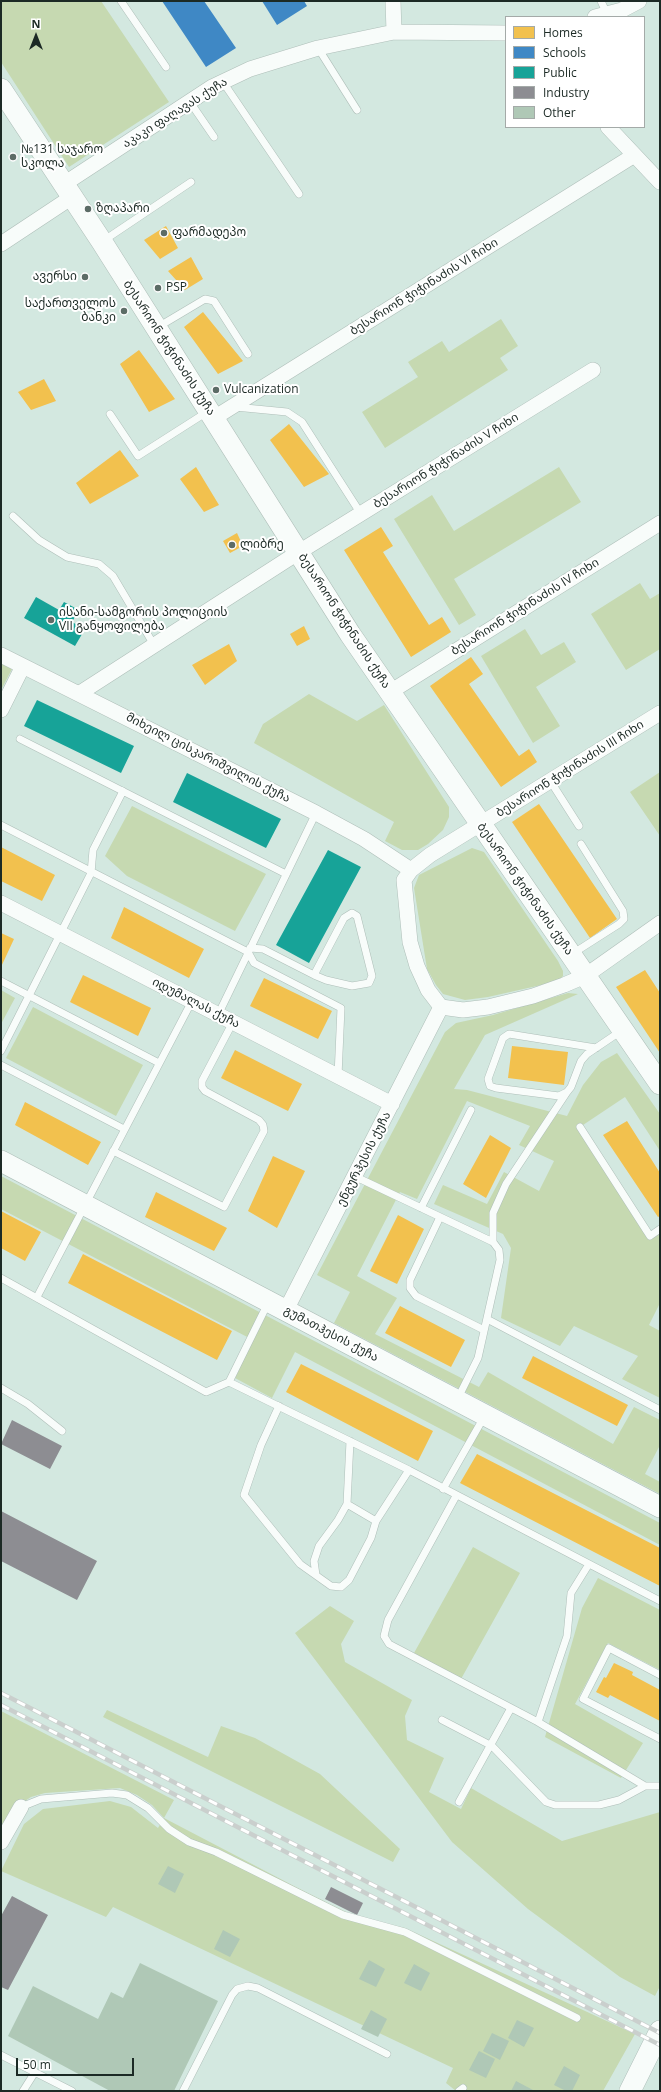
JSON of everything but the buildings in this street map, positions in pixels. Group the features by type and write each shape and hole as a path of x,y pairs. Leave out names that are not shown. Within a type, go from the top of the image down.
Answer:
{"street":[{"path":"393,1 394,32"},
{"path":"601,11 622,10 639,1"},
{"name":"აკაკი ფაღავას ქუჩა","path":"68,191 190,102 223,82 250,69 318,48 394,32 504,35"},
{"name":"ბესარიონ ჭიჭინაძის ქუჩა","path":"1,89 102,242 350,634 480,826 660,1084"},
{"path":"609,128 633,156 660,182"},
{"name":"ბესარიონ ჭიჭინაძის VI ჩიხი","path":"212,414 232,407 633,156"},
{"path":"1,244 68,191"},
{"name":"ბესარიონ ჭიჭინაძის V ჩიხი","path":"80,693 299,552 593,370"},
{"name":"ბესარიონ ჭიჭინაძის IV ჩიხი","path":"390,692 660,523"},
{"name":"მიხეილ ცისკარიშვილის ქუჩა","path":"1,654 364,839 411,870"},
{"path":"1,710 23,666"},
{"name":"ბესარიონ ჭიჭინაძის III ჩიხი","path":"480,826 660,713"},
{"path":"480,826 436,851 411,870 404,880 410,942 417,966 428,990 441,1007 463,1010 499,1005 533,996 585,976 660,922"},
{"name":"იდუმალას ქუჩა","path":"1,903 392,1104"},
{"name":"ენგურჰესის ქუჩა","path":"277,1306 354,1176 441,1007"},
{"name":"გუმათჰესის ქუჩა","path":"1,1160 660,1507"},
{"path":"1,1842 21,1807"},
{"path":"630,2091 660,2031"}],"lane":[{"path":"121,1 166,67"},
{"path":"318,48 357,110"},
{"path":"223,82 299,194"},
{"path":"190,102 214,137"},
{"path":"102,242 191,182"},
{"path":"156,328 205,299 214,301 248,354"},
{"path":"232,407 287,412 302,422 361,514"},
{"path":"110,414 138,456 212,414"},
{"path":"13,516 39,540 67,557 98,564 113,576 154,645"},
{"path":"20,739 286,874"},
{"path":"550,782 579,826"},
{"path":"1,1051 91,871 93,850 123,791"},
{"path":"218,1014 316,814"},
{"path":"1,825 249,950 263,949 326,980 352,986 369,983 372,976 357,916 352,913 344,918 314,974"},
{"path":"570,955 619,924 624,919 623,911 581,844"},
{"path":"249,950 254,963 341,1008 338,1076"},
{"path":"1,981 159,1063"},
{"path":"37,1297 84,1204 192,1001"},
{"path":"113,1151 224,1207 264,1131 263,1125 259,1120 205,1091 202,1087 202,1081 233,1022"},
{"path":"493,1242 493,1213 506,1184 571,1087 581,1061 587,1054 622,1030"},
{"path":"567,1092 559,1096 490,1086 488,1078 503,1038 509,1034 519,1034 596,1048"},
{"path":"1,1065 124,1129"},
{"path":"421,1208 471,1110"},
{"path":"580,1127 650,1236 660,1229"},
{"path":"354,1176 493,1242 499,1250 500,1260 478,1358 457,1400"},
{"path":"440,1217 410,1280 410,1288 416,1296 484,1330"},
{"path":"1,1278 206,1392 229,1382 277,1306"},
{"path":"487,1319 660,1410"},
{"path":"229,1382 409,1470 456,1496 660,1601"},
{"path":"1,1388 28,1404 62,1432"},
{"path":"279,1406 261,1445 244,1495 300,1564 331,1586 341,1587 349,1580 367,1545 376,1521 409,1470"},
{"path":"443,1489 485,1415"},
{"path":"316,1575 314,1561 319,1546 338,1520 347,1504 350,1441"},
{"path":"456,1496 388,1620 384,1636 389,1644 538,1722 645,1786"},
{"path":"347,1504 376,1521"},
{"path":"538,1722 567,1636 571,1593 589,1564"},
{"path":"660,1675 609,1648 583,1699 660,1739"},
{"path":"459,1802 511,1708"},
{"path":"442,1720 490,1745 546,1802 555,1805 599,1805 618,1800 645,1786 660,1786"},
{"path":"21,1807 41,1799 112,1793 127,1795 148,1808 169,1829 189,1842 216,1852 343,1914 405,1932 577,2018"},
{"path":"183,2091 232,1995 236,1989 248,1986 258,1988 387,2054"},
{"path":"1,2055 72,2091"},
{"path":"24,2091 35,2072"}],"green space":[{"path":"1,1 101,1 169,102 69,167 1,62"},
{"path":"501,319 518,346 500,358 508,370 385,448 362,412 418,377 408,362 442,341 449,352"},
{"path":"559,467 581,502 454,579 476,615 459,625 394,519 432,495 454,531"},
{"path":"640,583 650,599 660,593 660,649 626,670 591,614"},
{"path":"525,629 541,655 564,642 576,662 536,687 560,726 533,743 481,656"},
{"path":"1,663 12,669 1,690"},
{"path":"309,694 357,721 384,705 449,807 449,817 443,830 428,844 418,850 402,850 385,841 394,822 254,743 263,724"},
{"path":"660,772 660,836 630,792"},
{"path":"132,806 266,874 235,931 127,876 105,856"},
{"path":"472,848 484,852 558,961 563,971 563,976 559,981 488,997 465,1000 443,994 436,985 427,969 414,888 419,875"},
{"path":"1,990 15,998 1,1024"},
{"path":"568,993 578,994 485,1035 454,1089 467,1090 567,1116 583,1085 601,1062 617,1053 660,1114 660,1151 625,1097 580,1127 650,1236 660,1229 660,1303 649,1325 660,1331 660,1398 622,1379 638,1356 574,1326 560,1346 501,1318 511,1248 503,1234 434,1204 443,1185 487,1204 504,1172 539,1191 554,1161 519,1145 530,1126 467,1101 417,1199 400,1192 357,1276 397,1298 375,1334 479,1387 488,1372 613,1444 634,1407 660,1420 660,1445 645,1474 660,1482 660,1494 334,1323 350,1292 317,1275 445,1032 456,1023 493,1015"},
{"path":"33,1007 143,1065 116,1116 6,1058"},
{"path":"1,1176 660,1523 660,1545 295,1352 272,1398 235,1378 253,1340 1,1209"},
{"path":"473,1547 520,1573 461,1679 414,1653"},
{"path":"598,1578 660,1610 660,1670 608,1643 575,1704 643,1743 621,1778 545,1737 582,1608"},
{"path":"330,1606 354,1621 341,1644 345,1662 412,1700 405,1716 407,1740 444,1758 429,1792 461,1809 471,1788 562,1841 660,1812 660,1986 655,1996 620,1977 528,1909 452,1842 295,1633"},
{"path":"107,1710 208,1757 221,1726 255,1738 320,1774 400,1849 393,1862 103,1717"},
{"path":"1,1711 174,1800 164,1818 152,1805 137,1795 120,1788 45,1793 31,1797 13,1809 1,1830"},
{"path":"110,1801 131,1807 158,1828 164,1818 354,1916 405,1928 635,2034 603,2091 456,2091 446,2083 453,2068 113,1907 106,1917 1,1871 24,1824 43,1809"}],"railway":[{"path":"1,1693 660,2033"},
{"path":"1,1705 660,2045"}],"place":[{"name":"№131 საჯარო სკოლა","path":"13,157"},
{"name":"ზღაპარი","path":"88,209"},
{"name":"ფარმადეპო","path":"164,233"},
{"name":"ავერსი","path":"85,277"},
{"name":"PSP","path":"158,288"},
{"name":"საქართველოს ბანკი","path":"124,311"},
{"name":"Vulcanization","path":"216,390"},
{"name":"ლიბრე","path":"232,545"},
{"name":"ისანი-სამგორის პოლიციის VII განყოფილება","path":"51,620"}]}
